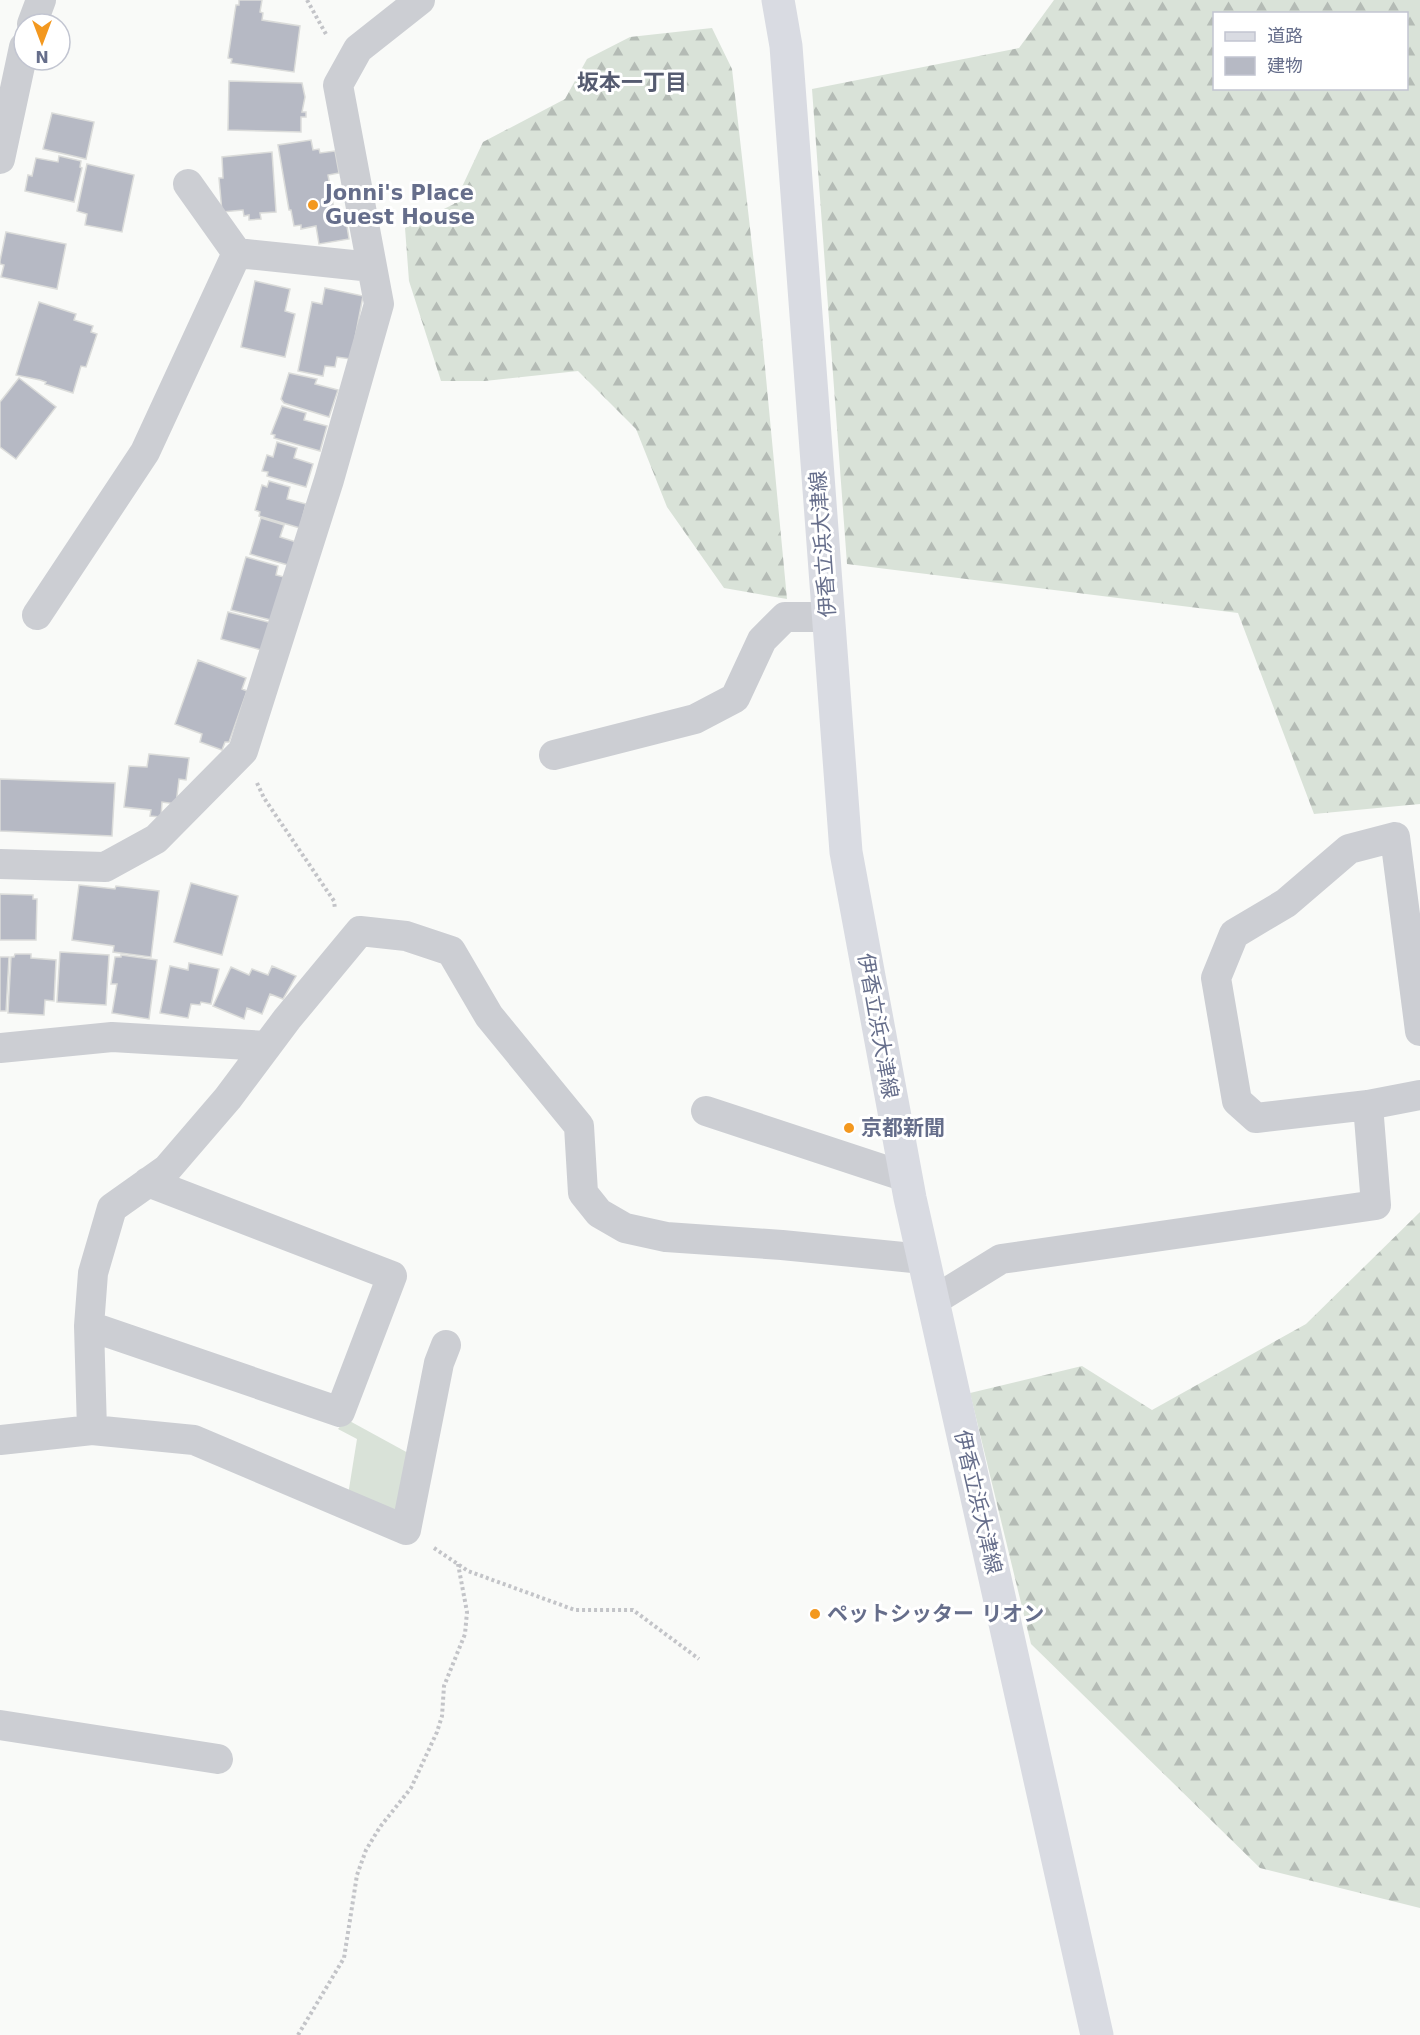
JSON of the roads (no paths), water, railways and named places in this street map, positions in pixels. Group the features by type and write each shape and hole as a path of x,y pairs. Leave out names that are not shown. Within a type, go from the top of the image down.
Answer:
{"main road":[{"name":"伊香立浜大津線","path":"782,1 846,852 923,1259 1097,2035"}],"street":[{"path":"0,864 105,867 156,839 243,751 329,480 379,303 338,85 358,49 420,0"},
{"path":"0,159 19,72"},
{"path":"188,184 237,253 372,267"},
{"path":"37,615 146,452 237,253"},
{"path":"554,755 695,719 735,698 762,640 786,617 828,617"},
{"path":"1420,1031 1395,837 1349,849 1286,903 1234,934 1216,978 1237,1101 1256,1118 1368,1105 1420,1095"},
{"path":"92,1430 89,1326 93,1273 112,1208 167,1169 228,1098 360,931 405,936 451,951 489,1016 579,1126 583,1193 599,1213 626,1228 666,1237 782,1245 923,1259"},
{"path":"0,1048 112,1037 267,1046"},
{"path":"933,1301 1001,1259 1376,1205 1368,1105"},
{"path":"706,1111 906,1177"},
{"path":"89,1326 340,1412 392,1276 148,1182"},
{"path":"0,1440 92,1430 194,1440 405,1530 439,1363 446,1345"},
{"path":"0,1725 218,1759"}],"place":[{"name":"Jonni's Place Guest House","path":"313,205"},
{"name":"京都新聞","path":"849,1128"},
{"name":"ペットシッター リオン","path":"815,1614"}],"district":[{"name":"坂本一丁目","path":"632,82"}]}
